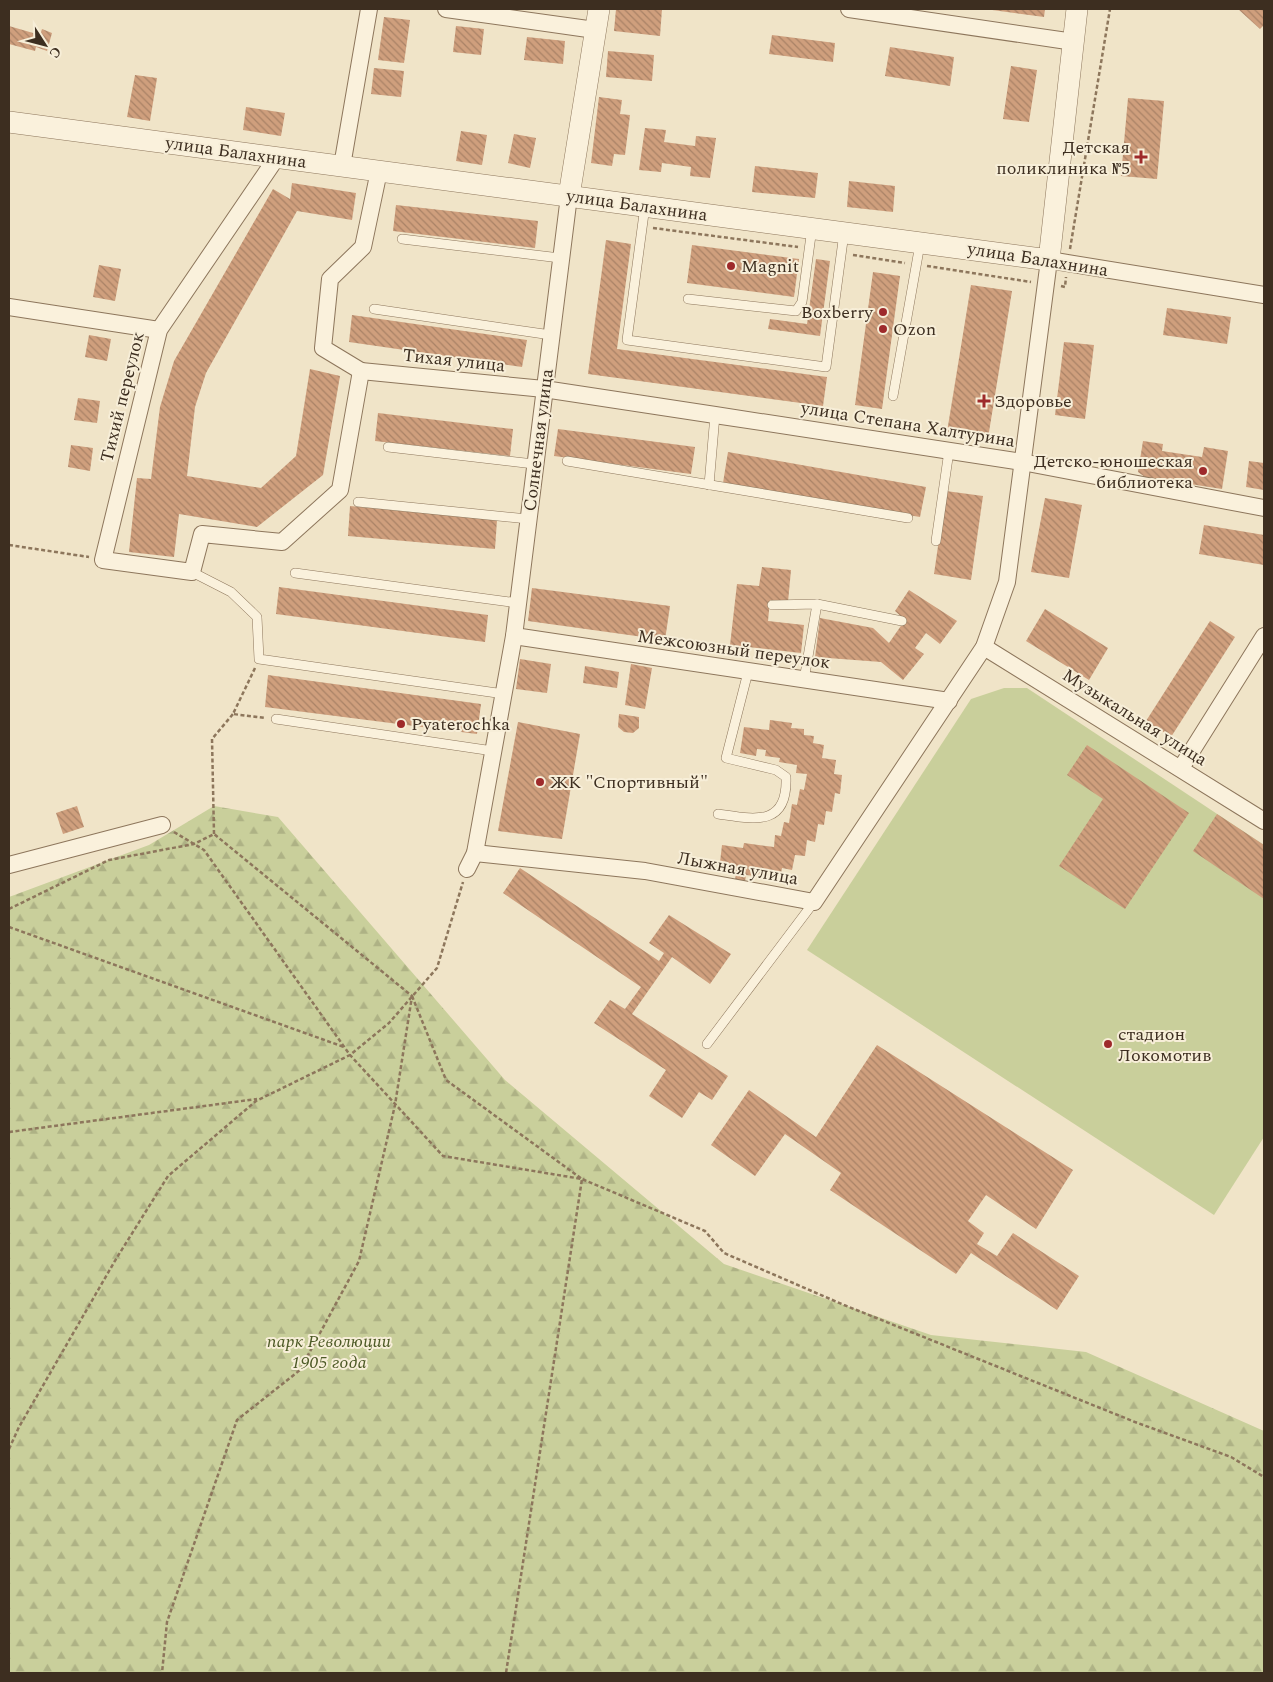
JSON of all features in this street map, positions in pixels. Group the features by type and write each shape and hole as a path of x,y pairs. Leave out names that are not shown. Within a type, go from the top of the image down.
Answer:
{"street":[{"path":"342,166 369,9"},
{"path":"446,9 595,30"},
{"name":"Солнечная улица","path":"466,869 475,853 514,636 560,258 598,9"},
{"path":"849,9 1074,42"},
{"path":"1058,261 1077,9"},
{"name":"улица Балахнина","path":"9,122 569,196 644,216 843,242 921,242 1058,261 1264,295"},
{"name":"Тихий переулок","path":"103,560 159,330 277,157"},
{"path":"103,560 192,572 202,534 282,542 340,490 361,371 323,348 330,279 363,247 380,171"},
{"name":"Лыжная улица","path":"475,853 645,871 814,902 984,647 1006,582 1046,284 1058,261"},
{"path":"9,307 159,330"},
{"name":"Тихая улица","path":"361,371 544,389"},
{"name":"улица Степана Халтурина","path":"544,389 1022,462 1264,508"},
{"name":"Межсоюзный переулок","path":"514,636 949,701"},
{"path":"1181,768 1264,636"},
{"name":"Музыкальная улица","path":"984,647 1264,821"},
{"path":"9,865 162,825"}],"lane":[{"path":"644,216 627,340 807,365 826,367 843,242"},
{"path":"688,298 796,311 802,302 810,238"},
{"path":"402,239 560,258"},
{"path":"893,396 921,242"},
{"path":"374,309 551,335"},
{"path":"709,485 715,415"},
{"path":"388,447 534,464"},
{"path":"936,541 949,451"},
{"path":"567,461 908,518"},
{"path":"358,502 528,519"},
{"path":"192,572 231,592 257,617 259,659 504,694"},
{"path":"295,573 518,603"},
{"path":"772,605 817,604 902,621"},
{"path":"804,680 817,604"},
{"path":"718,814 761,820 775,812 783,803 786,777 776,770 726,758 748,672"},
{"path":"276,719 493,752"},
{"path":"707,1044 814,902"}],"path":[{"path":"843,242 917,265 1065,286 1058,261 1110,9"},
{"path":"644,216 810,238"},
{"path":"9,545 103,560"},
{"path":"259,659 233,714 212,739 214,834 412,996 446,1080 582,1179 704,1231 724,1252 819,1294 1074,1398 1232,1458 1264,1477"},
{"path":"233,714 276,719"},
{"path":"162,825 204,850 350,1055 443,1156 582,1179"},
{"path":"9,909 109,860 194,844 214,834"},
{"path":"9,1449 19,1427 111,1268 168,1176 261,1099 350,1055 389,1023 437,968 466,869"},
{"path":"9,928 345,1048"},
{"path":"162,1673 167,1622 237,1420 300,1370 359,1261 395,1105 412,996"},
{"path":"9,1132 261,1099"},
{"path":"506,1673 582,1179"}],"green space":[{"name":"стадион Локомотив","path":"1004,688 1027,688 1264,845 1264,1137 1214,1215 807,950 971,699"},
{"name":"парк Революции 1905 года","path":"214,806 278,817 505,1080 724,1264 931,1335 1086,1352 1264,1431 1264,1673 9,1673 9,897 149,845"}],"building":[{"path":"616,9 662,9 660,36 614,31"},
{"path":"985,9 1045,9 1044,17"},
{"path":"1238,9 1264,9 1264,25 1260,29"},
{"path":"384,17 410,20 404,63 378,60"},
{"path":"9,26 40,35 42,29 52,33 47,51 36,47 35,51 9,44"},
{"path":"456,26 484,29 481,55 453,52"},
{"path":"772,35 835,43 833,62 769,54"},
{"path":"527,37 565,41 563,64 524,60"},
{"path":"890,47 954,57 950,86 885,76"},
{"path":"608,51 654,55 652,81 606,77"},
{"path":"1011,66 1037,70 1029,122 1003,119"},
{"path":"374,68 404,71 401,97 371,94"},
{"path":"135,75 157,78 150,121 127,117"},
{"path":"599,97 622,100 620,114 630,115 625,155 614,154 612,166 591,163"},
{"name":"Детская поликлиника №5","path":"1128,98 1164,101 1157,179 1121,176"},
{"path":"246,107 285,113 281,136 243,130"},
{"path":"645,128 666,130 664,142 695,146 696,136 716,138 710,178 690,176 691,167 662,163 661,172 639,170"},
{"path":"461,131 487,135 482,165 456,161"},
{"path":"514,134 536,138 530,168 508,163"},
{"path":"755,166 818,173 815,198 752,192"},
{"path":"849,181 895,186 893,212 847,207"},
{"path":"292,183 356,193 352,220 297,211 206,373 195,407 187,476 261,488 296,456 310,369 340,376 323,475 257,527 179,514 174,557 129,552 137,478 151,479 160,407 174,361 273,189 290,199"},
{"path":"396,205 538,221 535,248 393,231"},
{"path":"606,240 631,244 617,349 827,377 823,406 588,374"},
{"path":"692,245 799,259 794,297 687,283"},
{"path":"816,259 830,261 820,336 768,329 770,319 807,324"},
{"path":"99,265 121,269 115,301 93,297"},
{"path":"873,272 900,276 882,409 855,405"},
{"path":"971,285 1012,291 988,438 947,432"},
{"path":"1167,308 1231,317 1227,344 1163,335"},
{"path":"352,315 527,340 522,367 349,342"},
{"path":"89,335 111,339 107,361 85,357"},
{"path":"1064,342 1094,345 1085,419 1055,415"},
{"path":"78,398 100,401 97,423 74,420"},
{"path":"378,413 513,429 510,456 375,441"},
{"path":"558,429 695,447 691,474 554,456"},
{"path":"1143,441 1163,444 1162,451 1202,457 1204,447 1228,451 1222,489 1145,477 1138,472"},
{"path":"71,445 93,448 90,471 68,467"},
{"path":"728,452 926,487 920,517 723,483"},
{"path":"1249,461 1264,463 1264,490 1246,487"},
{"path":"946,491 983,496 971,580 934,574"},
{"path":"1045,498 1082,505 1069,578 1031,572"},
{"path":"350,506 497,520 495,549 348,536"},
{"path":"1204,525 1264,535 1264,565 1199,554"},
{"path":"762,567 791,570 788,602 770,600 768,621 804,625 801,653 730,645 737,584 759,586"},
{"path":"279,587 488,615 485,642 276,614"},
{"path":"532,588 670,606 665,640 528,621"},
{"path":"909,590 957,621 940,644 926,633 915,648 924,654 903,680 881,662 815,657 820,618 873,628 889,643 905,620 895,611"},
{"path":"1045,609 1108,648 1089,680 1026,641"},
{"path":"1210,621 1235,637 1171,737 1146,721"},
{"path":"520,659 551,664 547,693 516,689"},
{"path":"631,664 652,668 645,709 625,705"},
{"path":"585,666 619,672 617,688 583,683"},
{"path":"268,675 481,704 477,734 265,707"},
{"path":"619,714 639,717 639,728 633,733 624,732 618,727"},
{"path":"770,720 792,723 791,728 804,729 804,735 814,736 813,743 824,745 822,758 836,760 834,774 842,775 840,794 835,793 832,812 826,811 824,825 818,824 815,842 807,840 805,856 795,855 792,870 782,868 781,874 765,872 764,877 746,875 745,882 735,880 736,873 719,871 722,845 743,848 744,843 774,847 775,835 781,836 784,822 789,823 792,804 797,805 800,789 804,790 807,774 796,773 797,765 779,762 780,758 765,756 766,750 757,749 756,756 740,753 744,727 769,730"},
{"name":"ЖК \"Спортивный\"","path":"518,722 580,734 562,839 498,831"},
{"path":"1087,745 1189,813 1125,909 1059,866 1103,799 1067,775"},
{"path":"77,806 84,827 63,834 56,813"},
{"path":"1217,814 1264,845 1264,899 1193,851"},
{"path":"520,868 659,961 664,953 649,943 669,915 731,954 710,984 672,957 632,1014 728,1076 712,1100 699,1092 682,1118 649,1096 666,1070 594,1023 610,1000 625,1009 641,987 503,893"},
{"path":"877,1045 1073,1170 1036,1229 986,1195 968,1221 984,1233 977,1244 997,1256 1013,1233 1079,1276 1057,1310 971,1253 956,1274 830,1190 841,1173 785,1134 755,1176 711,1145 749,1090 816,1137"}],"place":[{"name":"Детская поликлиника №5","path":"1141,157"},
{"name":"Magnit","path":"731,266"},
{"name":"Boxberry","path":"883,312"},
{"name":"Ozon","path":"883,329"},
{"name":"Здоровье","path":"984,401"},
{"name":"Детско-юношеская библиотека","path":"1203,471"},
{"name":"Pyaterochka","path":"401,724"},
{"name":"ЖК \"Спортивный\"","path":"540,782"},
{"name":"стадион Локомотив","path":"1108,1044"}]}
